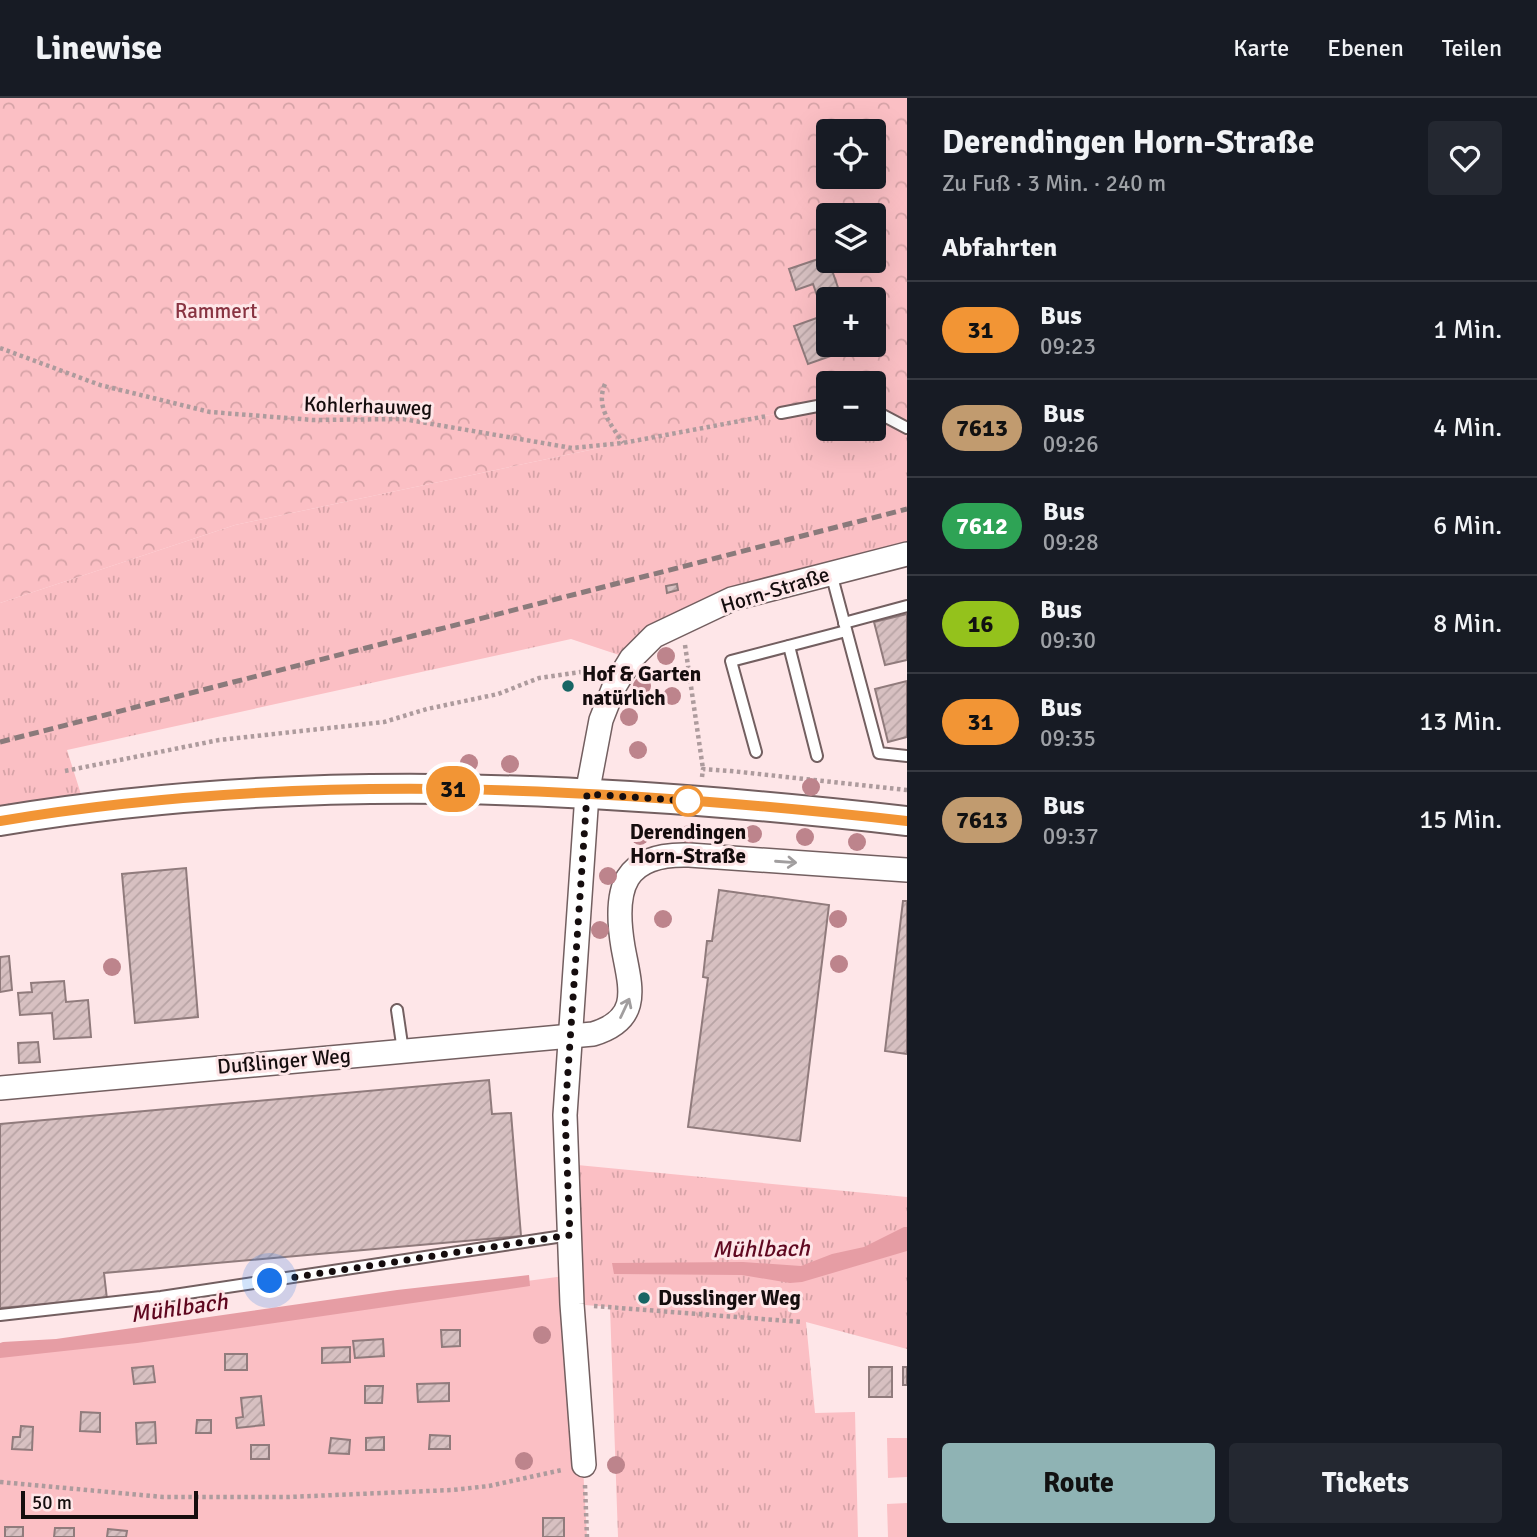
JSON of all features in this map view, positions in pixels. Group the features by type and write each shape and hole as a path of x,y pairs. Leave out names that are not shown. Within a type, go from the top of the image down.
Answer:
{"street":[{"name":"Horn-Straße","path":"587,794 601,720 614,687 642,646 654,636 732,599 907,554"},
{"path":"0,821 115,803 271,790 473,789 587,794 907,821"},
{"path":"584,1465 572,1304 565,1115 587,794"},
{"name":"Dußlinger Weg","path":"0,1088 605,1030 622,1017 628,1007 631,979 623,946 620,903 628,877 642,861 661,854 907,870"}],"lane":[{"path":"781,413 816,406"},
{"path":"886,417 907,428"},
{"path":"831,573 879,753 907,757"},
{"path":"755,752 731,661 789,646 907,606"},
{"path":"789,646 817,756"},
{"path":"397,1010 403,1051"},
{"path":"0,1315 161,1297 570,1235"}],"path":[{"name":"Kohlerhauweg","path":"0,348 100,385 210,412 313,420 402,419 468,428 572,448 623,443 781,413"},
{"path":"605,384 600,396 602,409 623,443"},
{"path":"681,624 703,769"},
{"path":"65,771 219,740 384,722 427,709 498,694 539,678 580,672 614,687"},
{"path":"572,1304 802,1322"},
{"path":"0,1482 163,1497 289,1497 477,1488 584,1465 587,1537"}],"green space":[{"name":"Rammert","path":"0,98 907,98 907,428 886,417 886,371 816,371 816,406 623,443 235,525 0,603"},
{"path":"816,406 816,441 886,441 886,417 907,428 907,554 732,599 631,659 571,639 67,750 85,807 0,821 0,603 235,525 623,443"},
{"path":"567,1164 907,1197 907,1349 806,1322 815,1413 855,1412 858,1537 618,1537 610,1307 572,1304"},
{"path":"572,1275 587,1537 0,1537 0,1352"},
{"path":"887,1438 907,1438 907,1477 888,1478"},
{"path":"907,1503 907,1537 888,1537 887,1504"}],"shaded area":[{"path":"907,1227 907,1251 802,1282 790,1283 742,1275 614,1274 612,1263 743,1262 801,1266 832,1254 864,1247"},
{"path":"529,1275 530,1286 137,1343 0,1358 0,1343 3,1342 56,1339 397,1290"}],"building":[{"path":"816,260 816,273 833,273 838,287 816,287 816,292 813,284 796,290 789,269"},
{"path":"816,318 816,357 828,357 808,364 794,326"},
{"path":"677,584 678,590 667,593 666,586"},
{"path":"907,614 907,660 885,665 874,622"},
{"path":"907,681 907,737 888,742 875,689"},
{"path":"186,868 198,1017 135,1023 122,874"},
{"path":"719,890 829,905 800,1141 688,1127 708,978 703,977 707,941 712,941"},
{"path":"903,901 907,901 907,1054 885,1051"},
{"path":"9,956 12,990 0,992 0,957"},
{"path":"64,981 66,1002 88,1000 91,1037 54,1039 52,1013 20,1015 18,993 32,992 31,983"},
{"path":"38,1042 40,1062 19,1063 18,1043"},
{"path":"489,1080 492,1114 511,1113 521,1236 104,1273 107,1299 0,1308 0,1124"},
{"name":"Dusslinger Weg","path":"640,1295 648,1295 647,1302 639,1301"},
{"path":"441,1330 460,1330 460,1346 442,1347"},
{"path":"383,1339 384,1356 355,1358 353,1341"},
{"path":"350,1347 350,1362 322,1363 322,1348"},
{"path":"225,1354 247,1354 247,1370 225,1370"},
{"path":"153,1366 155,1382 134,1384 132,1368"},
{"path":"869,1367 892,1367 892,1397 869,1397"},
{"path":"903,1367 907,1367 907,1385 903,1385"},
{"path":"449,1383 449,1401 418,1402 417,1384"},
{"path":"365,1386 383,1386 382,1403 365,1403"},
{"path":"261,1396 264,1425 237,1428 236,1418 243,1417 241,1398"},
{"path":"81,1412 100,1413 100,1432 80,1431"},
{"path":"197,1420 211,1420 211,1433 196,1433"},
{"path":"155,1422 156,1443 137,1444 136,1423"},
{"path":"21,1426 33,1427 32,1450 12,1449 13,1437 20,1437"},
{"path":"430,1435 450,1436 450,1449 429,1449"},
{"path":"384,1437 384,1450 366,1450 366,1438"},
{"path":"331,1438 350,1440 349,1454 329,1453"},
{"path":"251,1445 269,1445 269,1459 251,1459"},
{"path":"543,1518 564,1518 564,1537 543,1537"},
{"path":"5,1527 23,1527 23,1537 5,1537"},
{"path":"55,1528 74,1528 74,1537 54,1537"},
{"path":"108,1529 127,1531 126,1537 107,1537"}],"railway":[{"path":"0,742 907,509"}],"bus line":[{"name":"31","path":"0,821 85,807 208,794 346,788 473,789 587,794 907,821"}],"place":[{"name":"Hof & Garten natürlich","path":"568,686"},
{"name":"Derendingen Horn-Straße","path":"688,801"},
{"name":"Dusslinger Weg","path":"644,1298"}],"route":[{"path":"270,1281 570,1235 565,1115 576,917 587,794 688,801"}],"water label":[{"name":"Mühlbach","path":"761,1249"},
{"name":"Mühlbach","path":"179,1308"}]}
